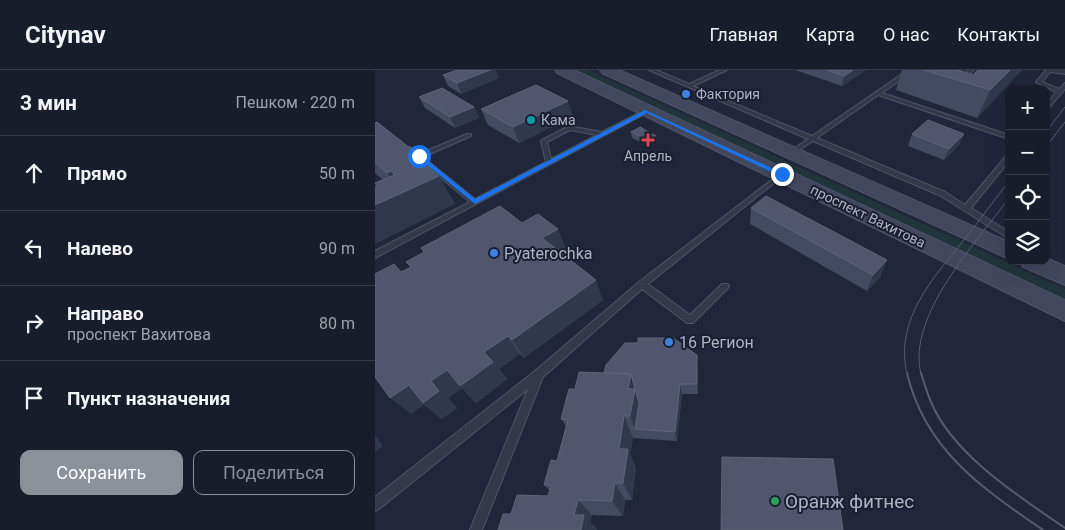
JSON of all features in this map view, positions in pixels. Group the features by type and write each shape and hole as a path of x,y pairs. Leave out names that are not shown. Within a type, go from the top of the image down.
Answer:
{"main road":[{"name":"проспект Вахитова","path":"562,70 782,174 1065,312"},
{"name":"проспект Вахитова","path":"607,70 1005,250"},
{"path":"1041,265 1065,275"}],"lane":[{"path":"652,70 943,194 1005,233"},
{"path":"690,85 724,70"},
{"path":"791,154 910,70 919,73"},
{"path":"956,84 971,70"},
{"path":"1060,92 1039,82 1049,70 1065,72"},
{"path":"1050,104 1065,85"},
{"path":"877,93 1005,136"},
{"path":"375,255 647,111"},
{"path":"549,162 544,141 569,128 604,134"},
{"path":"419,156 469,135"},
{"path":"404,144 475,202"},
{"path":"967,208 1005,161"},
{"path":"375,505 539,374 641,284 782,174"},
{"path":"1050,264 1065,275"},
{"path":"641,284 690,320 725,286"},
{"path":"476,530 539,374"}],"shaded area":[{"path":"574,70 588,70 1005,261 1005,265 1013,265 1065,289 1065,299"}],"building":[{"path":"457,70 490,70 457,83 443,75"},
{"path":"827,70 853,70 844,76"},
{"path":"924,70 958,70 973,75 978,70 1010,70 990,90"},
{"path":"536,85 568,101 513,127 481,109"},
{"path":"442,88 474,107 450,117 419,97"},
{"path":"928,120 964,134 949,149 912,134"},
{"path":"377,122 415,152 411,153 417,158 420,157 432,166 429,168 439,176 375,205 375,187 377,186 375,183 395,175 391,171 387,173 375,162 375,123"},
{"path":"640,127 656,136 648,140 631,132"},
{"path":"766,196 887,260 873,275 751,208"},
{"path":"500,206 522,223 538,214 558,229 542,238 596,280 512,340 508,336 484,352 493,362 460,386 447,370 431,381 439,391 423,403 409,385 390,398 375,377 375,274 394,264 401,272 411,267 406,262 424,252 421,248"},
{"path":"638,338 673,338 697,355 697,384 680,384 675,432 635,429 639,403 631,374 604,373 606,365 625,343 638,343"},
{"path":"579,372 631,374 628,389 635,389 630,416 624,416 619,449 628,449 623,483 615,483 612,501 578,500 574,515 584,515 581,530 498,530 503,514 511,514 517,495 548,496 551,485 544,485 551,460 557,461 568,420 561,419 569,389 575,389"},
{"name":"Оранж фитнес","path":"722,457 833,459 843,530 721,530"}],"tram line":[{"path":"1048,130 1065,107"},
{"path":"1050,142 1065,122"},
{"path":"907,374 904,354 906,336 911,318 919,301 941,269 1005,186"},
{"path":"921,374 919,352 924,328 934,304 963,258 1005,203"},
{"path":"907,373 927,424 959,465 999,499 1043,530"},
{"path":"921,373 931,402 941,421 955,440 989,473 1065,528"}],"place":[{"name":"Фактория","path":"686,94"},
{"name":"Кама","path":"531,120"},
{"name":"Апрель","path":"648,140"},
{"name":"Pyaterochka","path":"494,253"},
{"name":"16 Регион","path":"669,342"},
{"name":"Оранж фитнес","path":"775,501"}],"route":[{"path":"419,156 475,202 647,111 782,174"}]}
